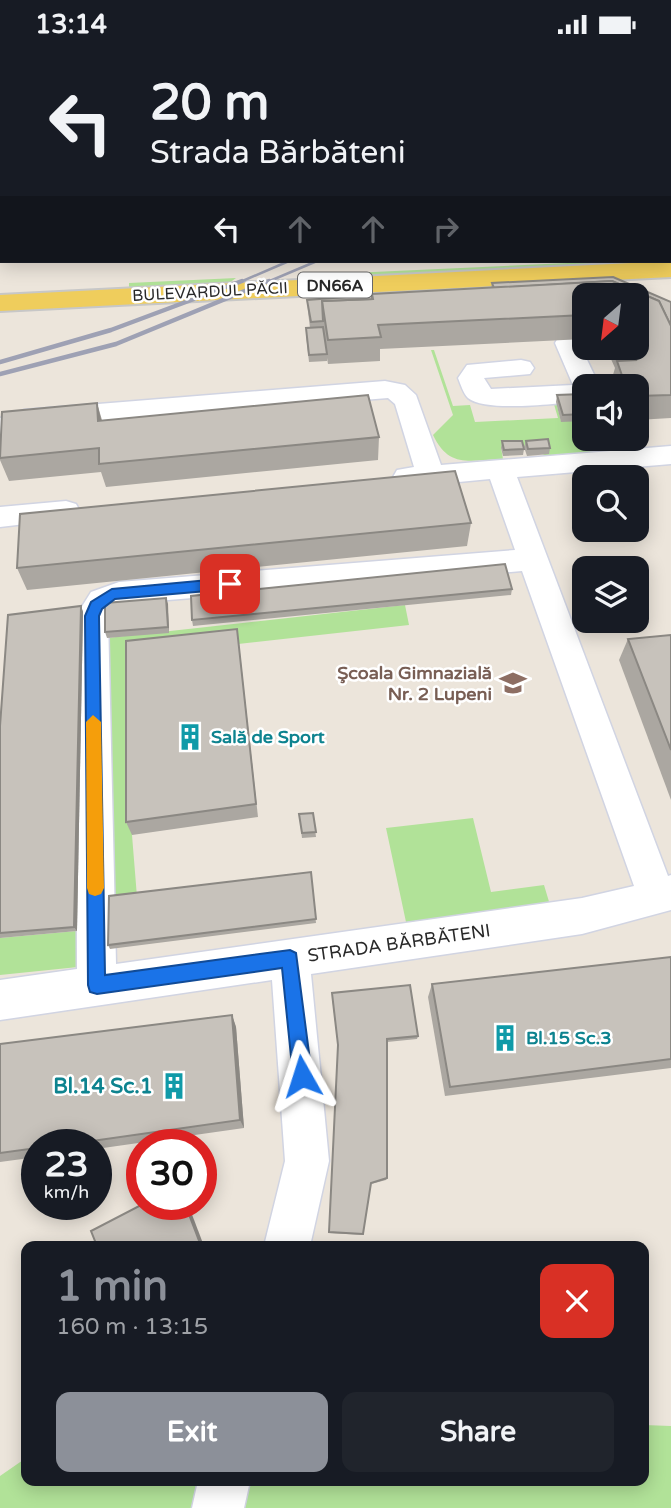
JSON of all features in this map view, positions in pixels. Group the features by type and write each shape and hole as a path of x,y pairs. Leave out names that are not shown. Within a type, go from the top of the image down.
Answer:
{"main road":[{"name":"BULEVARDUL PĂCII","path":"0,284 474,263"},
{"name":"BULEVARDUL PĂCII","path":"0,303 671,269"}],"street":[{"path":"567,343 581,374"},
{"path":"521,368 476,371 471,378 478,393 486,397 572,393"},
{"path":"0,427 24,419 385,389 396,391 407,401 430,474"},
{"path":"374,480 501,471 606,451"},
{"path":"634,451 671,455"},
{"path":"501,471 664,895"},
{"path":"0,517 97,508"},
{"path":"97,985 92,616 103,599 119,593 533,559"},
{"name":"STRADA BĂRBĂTENI","path":"0,1000 568,918 664,895"},
{"path":"288,1241 307,1160 290,959"},
{"path":"218,1508 223,1486"}],"green space":[{"path":"568,263 627,265 295,281 307,275"},
{"path":"236,278 225,286 129,291 129,283"},
{"path":"431,350 434,350 453,406 470,405 475,422 558,418 553,401 556,402 561,421 572,421 572,451 597,451 550,457 524,447 501,448 503,459 471,461 453,458 439,446 433,435 453,415"},
{"path":"405,605 409,625 131,656 132,835 137,897 111,900 107,638"},
{"path":"473,818 491,892 544,885 550,905 406,922 386,828"},
{"path":"77,931 78,967 0,975 0,938"},
{"path":"649,1425 671,1426 671,1508 0,1508 0,1476 21,1461 21,1486 649,1486"}],"building":[{"path":"613,277 627,283 612,281 494,288 492,283"},
{"path":"612,281 617,283 575,283"},
{"path":"572,283 572,316 378,325 381,337 328,340 322,301 373,299 372,294"},
{"path":"649,293 671,302 671,326 659,301 649,297"},
{"path":"372,295 372,299 322,301 323,321 311,322 307,300"},
{"path":"649,297 659,301 671,326 671,395 649,396 649,374 622,374 617,361 649,361"},
{"path":"323,327 327,354 309,355 306,328"},
{"path":"572,394 572,415 563,415 557,395"},
{"path":"368,395 379,437 99,464 99,448 0,458 2,412 97,403 98,421"},
{"path":"548,439 550,448 528,449 526,441"},
{"path":"502,441 522,441 524,449 504,450"},
{"path":"455,471 471,523 17,568 20,514"},
{"path":"505,564 512,589 192,620 191,596"},
{"path":"166,598 168,627 105,632 105,603"},
{"path":"81,606 74,927 0,933 0,726 8,615"},
{"name":"Sală de Sport","path":"237,629 256,804 126,822 126,641"},
{"path":"671,635 671,750 628,639"},
{"path":"313,813 316,832 302,833 299,814"},
{"path":"311,872 316,919 108,945 109,896"},
{"path":"671,957 671,1059 450,1087 432,984"},
{"path":"410,985 418,1036 387,1039 387,1178 371,1183 363,1234 329,1232 338,1045 332,993"},
{"path":"232,1015 240,1120 177,1129 126,1129 126,1136 112,1138 112,1129 21,1129 21,1150 0,1153 0,1044"},
{"path":"126,1213 126,1220 191,1220 199,1241 95,1241 91,1231"}],"railway":[{"path":"238,283 284,263"},
{"path":"265,283 312,263"},
{"path":"0,362 111,330 242,281"},
{"path":"0,374 116,344 269,281"}],"slow traffic":[{"path":"93,722 95,888"}],"place":[{"name":"Şcoala Gimnazială Nr. 2 Lupeni","path":"513,683"},
{"name":"Sală de Sport","path":"190,737"},
{"name":"Bl.15 Sc.3","path":"505,1038"},
{"name":"Bl.14 Sc.1","path":"174,1086"}],"route":[{"path":"230,584 112,594 96,606 92,616 97,985 290,959 302,1076"}]}
